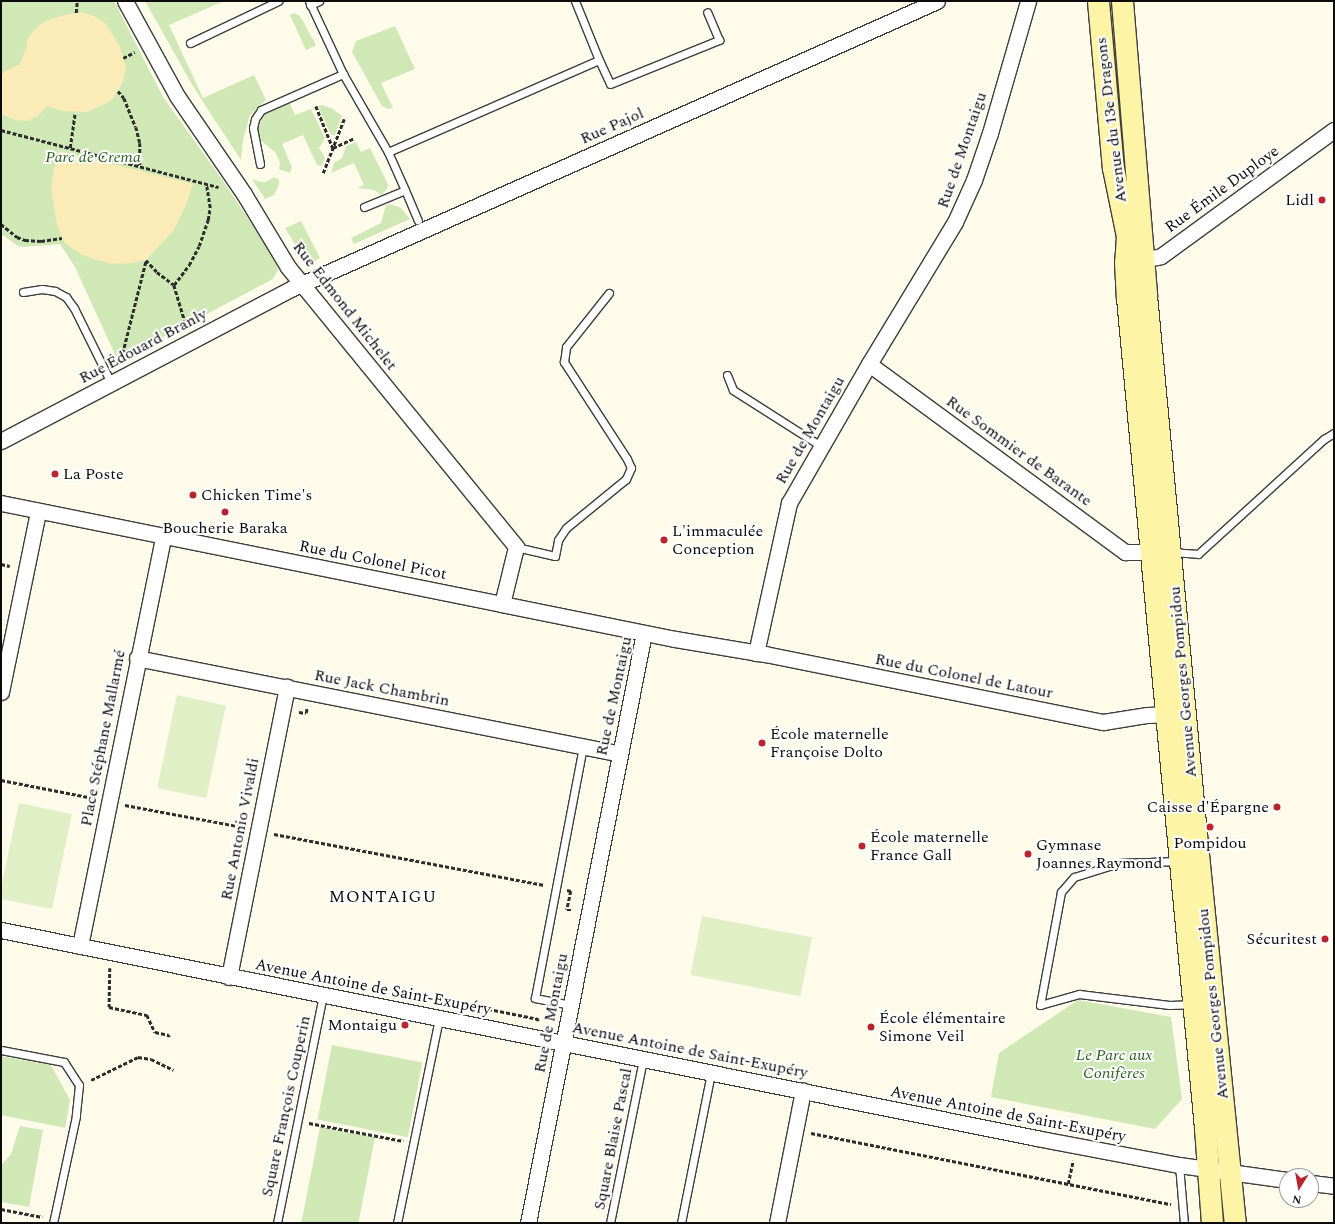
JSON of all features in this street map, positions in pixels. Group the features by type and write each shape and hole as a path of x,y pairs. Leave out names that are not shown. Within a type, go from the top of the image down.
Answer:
{"main road":[{"name":"Avenue du 13e Dragons","path":"1098,1 1113,168 1127,236 1134,261"},
{"name":"Avenue du 13e Dragons","path":"1122,1 1134,261"},
{"name":"Avenue Georges Pompidou","path":"1134,261 1161,552 1186,713 1203,1003 1208,1170 1212,1223"},
{"name":"Avenue Georges Pompidou","path":"1161,552 1165,715 1180,860 1230,1173 1235,1223"},
{"path":"1208,1170 1226,1223"}],"street":[{"name":"Rue Edmond Michelet","path":"124,1 177,96 244,194 288,267 516,547"},
{"name":"Rue Pajol","path":"302,284 937,1"},
{"name":"Rue de Montaigu","path":"528,1223 644,633 756,653 789,503 869,364 955,222 974,180 990,133 1028,1"},
{"name":"Rue Émile Duploye","path":"1134,261 1162,256 1334,130"},
{"name":"Rue Édouard Branly","path":"1,441 302,284"},
{"name":"Rue Sommier de Barante","path":"869,364 1124,552 1161,552"},
{"name":"Rue du Colonel Picot","path":"1,503 163,537 644,633"},
{"path":"1,692 38,511"},
{"name":"Place Stéphane Mallarmé","path":"80,946 110,802 137,658 163,537"},
{"path":"502,604 516,547"},
{"name":"Rue du Colonel de Latour","path":"756,653 1103,722 1147,715 1186,713"},
{"name":"Rue Jack Chambrin","path":"137,658 620,754"},
{"name":"Rue Antonio Vivaldi","path":"229,977 287,688"},
{"name":"Avenue Antoine de Saint-Exupéry","path":"1,930 643,1060 1179,1165 1279,1179"},
{"path":"777,1223 803,1091"},
{"path":"1319,1184 1334,1186"}],"lane":[{"path":"190,43 278,1"},
{"path":"319,1 310,3 343,74 388,152 418,220"},
{"path":"575,1 610,84 719,40 707,12"},
{"path":"388,152 599,60"},
{"path":"260,164 253,128 255,119 261,110 343,74"},
{"path":"364,207 405,190"},
{"path":"23,292 42,289 55,291 66,297 74,308 111,383"},
{"path":"516,547 555,556 558,540 566,528 626,479 631,468 627,459 564,362 566,347 609,293"},
{"path":"726,375 733,390 821,446"},
{"path":"1161,552 1198,554 1324,439 1334,433"},
{"path":"571,1005 535,998 583,747"},
{"path":"1180,860 1119,862 1074,877 1060,892 1040,1005 1079,994 1169,1004 1203,1003"},
{"name":"Square François Couperin","path":"277,1223 323,995"},
{"path":"397,1223 439,1019"},
{"path":"1,1050 64,1062 79,1085 76,1116 54,1221"},
{"name":"Square Blaise Pascal","path":"610,1223 643,1060"},
{"path":"681,1223 711,1073"},
{"path":"1179,1165 1184,1223"}],"path":[{"path":"76,13 77,1"},
{"path":"123,58 139,49"},
{"path":"118,91 129,107 136,127 140,142 140,166"},
{"path":"316,106 333,148"},
{"path":"70,148 75,113"},
{"path":"323,173 344,119"},
{"path":"1,130 206,184 210,208 201,242 190,265 174,284"},
{"path":"333,148 354,138"},
{"path":"1,224 17,237 25,240 41,241 62,238"},
{"path":"121,360 146,260 157,272 174,284 186,325"},
{"path":"1,780 571,891 567,910 589,913"},
{"path":"98,950 96,964 110,966 109,1007 147,1015 155,1032 169,1034 169,1037"},
{"path":"79,1085 138,1057 151,1059 174,1070"},
{"path":"297,1120 413,1143"},
{"path":"795,1129 1182,1207"},
{"path":"1,1209 54,1221"}],"green space":[{"name":"Parc de Crema","path":"1,1 114,1 163,97 221,178 275,259 278,270 273,279 118,361 75,267 60,244 23,247 18,246 1,234"},
{"path":"145,1 224,1 169,25 203,98 254,75 266,100 250,115 243,140 241,160 194,88"},
{"path":"294,13 300,16 315,43 315,46 306,50 290,15"},
{"path":"395,26 415,69 381,83 393,108 388,109 382,106 352,52 356,41"},
{"path":"289,102 295,115 311,109 325,138 319,148 325,158 322,166 317,165 303,135 282,144 292,167 290,173 279,169 280,162 275,152 260,140 257,129 265,114"},
{"path":"322,105 333,109 342,116 335,135 331,135 318,106"},
{"path":"356,142 361,152 370,148 386,180 388,185 387,189 381,195 374,190 357,188 364,185 354,163 331,173 334,163 342,158 346,146"},
{"path":"274,177 279,180 279,184 274,195 265,199 252,179 266,182"},
{"path":"390,204 401,208 410,219 354,244 351,238 381,223 386,205"},
{"path":"301,221 320,258 308,265 285,228"},
{"path":"177,695 226,705 206,798 157,788"},
{"path":"19,803 72,814 52,909 1,899 1,888"},
{"path":"702,916 812,937 800,996 691,975"},
{"name":"Le Parc aux Conifères","path":"1078,1000 1171,1017 1182,1099 1155,1129 991,1097 999,1053"},
{"path":"332,1045 422,1063 408,1137 317,1120"},
{"path":"1,1056 51,1065 70,1100 65,1128 1,1115"},
{"path":"20,1126 43,1130 29,1207 1,1202 1,1165 11,1154"},
{"path":"320,1127 375,1138 358,1223 301,1223"}],"sand":[{"path":"81,12 96,17 106,24 120,47 126,68 123,82 114,97 109,102 87,112 62,111 47,106 38,116 27,121 15,120 3,115 1,113 1,76 4,72 20,64 27,46 27,40 31,34 39,25 47,21 60,16"},
{"path":"59,151 193,184 186,205 174,230 146,260 132,263 111,264 82,255 65,243 57,225 51,189 54,168"}],"place":[{"name":"Lidl","path":"1322,200"},
{"name":"La Poste","path":"55,474"},
{"name":"Chicken Time's","path":"193,495"},
{"name":"Boucherie Baraka","path":"225,512"},
{"name":"L'immaculée Conception","path":"664,540"},
{"name":"École maternelle Françoise Dolto","path":"762,743"},
{"name":"Caisse d'Épargne","path":"1277,807"},
{"name":"Pompidou","path":"1210,827"},
{"name":"École maternelle France Gall","path":"862,846"},
{"name":"Gymnase Joannes Raymond","path":"1028,854"},
{"name":"Sécuritest","path":"1325,939"},
{"name":"Montaigu","path":"405,1025"},
{"name":"École élémentaire Simone Veil","path":"871,1027"}],"district":[{"name":"MONTAIGU","path":"383,898"}]}
